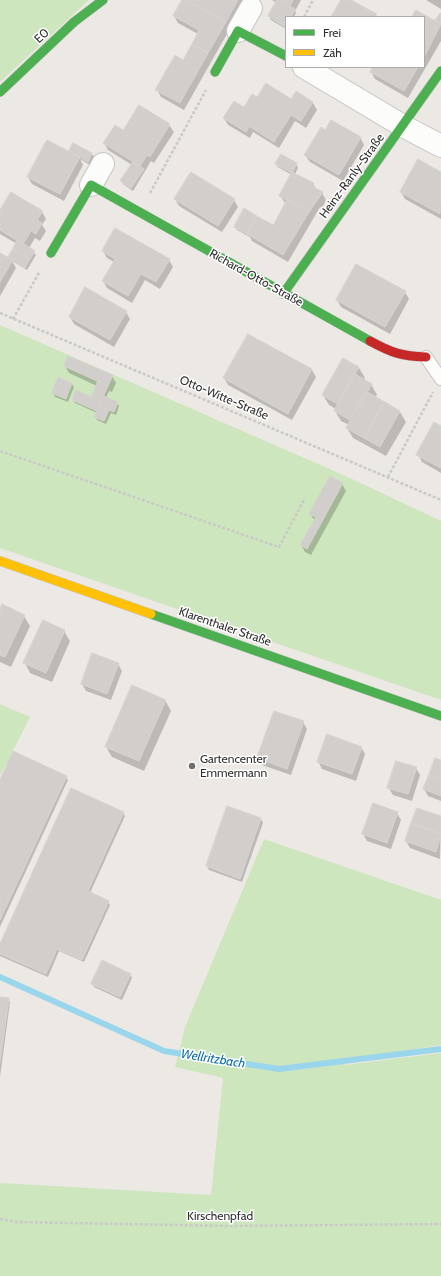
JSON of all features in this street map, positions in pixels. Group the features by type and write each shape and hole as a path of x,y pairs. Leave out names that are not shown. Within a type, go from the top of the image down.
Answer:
{"street":[{"name":"E0","path":"0,92 74,22 103,0"},
{"path":"215,72 251,8"},
{"path":"238,31 285,55"},
{"path":"306,68 403,126 441,146"},
{"name":"Heinz-Ranly-Straße","path":"283,294 441,71"},
{"path":"51,253 103,164"},
{"name":"Richard-Otto-Straße","path":"91,185 283,294 388,351 403,356 426,357"},
{"name":"Klarenthaler Straße","path":"0,561 441,716"}],"lane":[{"path":"426,357 441,378"}],"path":[{"path":"305,16 313,0"},
{"path":"140,212 215,72"},
{"path":"13,319 51,253"},
{"name":"Otto-Witte-Straße","path":"0,313 441,500"},
{"path":"388,477 441,378"},
{"path":"0,451 279,547 304,498"},
{"name":"Kirschenpfad","path":"0,1219 16,1222 230,1226 441,1224"}],"green space":[{"path":"0,0 89,0 0,82"},
{"path":"0,325 350,478 441,521 441,700 0,548"},
{"path":"0,704 30,717 0,776"},
{"path":"264,839 441,900 441,1045 344,1061 345,1065 441,1053 441,1276 0,1276 0,1183 211,1195 223,1078 175,1067 185,1027"}],"building":[{"path":"182,0 186,0 226,22 208,53 192,44 199,30 173,16"},
{"path":"186,0 238,0 226,22"},
{"path":"277,0 295,9 292,16 285,16 285,27 268,16"},
{"path":"280,0 293,0 290,6"},
{"path":"341,0 351,0 377,14 376,16 332,16"},
{"path":"416,10 441,24 425,55 425,16 413,16"},
{"path":"441,13 441,24 435,21"},
{"path":"192,44 208,53 180,103 155,90 175,55 183,60"},
{"path":"372,68 417,68 404,91 370,72"},
{"path":"266,83 291,99 296,91 313,102 301,121 291,115 274,142 249,126 246,132 223,118 234,101 244,107 252,94 257,97"},
{"path":"139,105 170,124 150,157 147,155 140,166 103,143 115,125 123,130"},
{"path":"331,120 361,137 339,175 304,155 321,127 325,130"},
{"path":"47,140 80,157 60,194 27,177"},
{"path":"73,143 92,153 88,162 69,151"},
{"path":"281,154 297,163 292,173 275,164"},
{"path":"418,159 441,172 440,214 400,192"},
{"path":"133,162 144,169 131,188 120,181"},
{"path":"191,172 235,199 218,226 174,199"},
{"path":"292,172 314,183 312,186 323,192 309,212 279,196"},
{"path":"11,192 43,211 37,220 42,223 36,234 31,231 23,244 0,230 0,210"},
{"path":"287,200 309,212 283,255 247,234 257,216 273,225"},
{"path":"244,208 257,216 247,234 234,227"},
{"path":"115,228 170,259 156,282 141,274 128,296 102,281 115,259 102,251"},
{"path":"17,240 35,251 30,259 13,249"},
{"path":"13,249 30,259 25,268 8,257"},
{"path":"0,253 13,260 0,282"},
{"path":"356,264 406,291 385,327 336,300"},
{"path":"85,287 127,311 110,340 69,317"},
{"path":"248,334 312,369 288,414 223,378"},
{"path":"68,356 113,375 108,386 64,366"},
{"path":"343,358 359,367 338,404 322,395"},
{"path":"355,374 372,384 350,420 334,411"},
{"path":"58,377 72,383 66,399 52,393"},
{"path":"98,381 108,386 97,411 72,400 76,390 91,397"},
{"path":"367,392 385,402 364,438 346,428"},
{"path":"104,396 118,402 114,412 109,410 104,421 94,417"},
{"path":"385,402 400,411 380,447 364,438"},
{"path":"434,422 441,426 441,468 416,455"},
{"path":"330,476 343,483 307,549 300,545 316,517 309,514"},
{"path":"2,604 25,615 5,657 0,655 0,610"},
{"path":"43,620 65,630 46,673 23,663"},
{"path":"92,653 119,663 107,694 81,684"},
{"path":"132,685 166,700 139,761 105,747"},
{"path":"274,711 304,721 287,769 257,758"},
{"path":"327,734 362,747 352,774 317,762"},
{"path":"13,751 67,776 0,920 0,780"},
{"path":"435,758 441,760 441,779 429,775"},
{"path":"396,761 417,767 408,794 387,788"},
{"path":"429,775 441,779 441,796 423,789"},
{"path":"71,788 124,812 88,891 109,901 82,960 57,949 46,974 0,954 0,944"},
{"path":"373,803 398,812 387,843 362,834"},
{"path":"227,806 261,818 240,879 206,866"},
{"path":"417,808 441,816 441,834 411,823"},
{"path":"411,823 441,834 436,852 405,841"},
{"path":"102,960 131,974 120,997 91,984"},
{"path":"0,997 9,998 0,1062"}],"waterway":[{"name":"Wellritzbach","path":"0,977 164,1051 279,1069 441,1049"}],"traffic: fast":[{"path":"0,92 74,22 103,0"},
{"path":"215,72 238,31 285,55"},
{"path":"283,294 441,71"},
{"path":"51,253 91,185 370,341"},
{"path":"151,614 441,716"}],"traffic: slow":[{"path":"0,561 151,614"}],"traffic: jam":[{"path":"370,341 397,353 426,357"}],"place":[{"name":"Gartencenter Emmermann","path":"192,766"}]}
